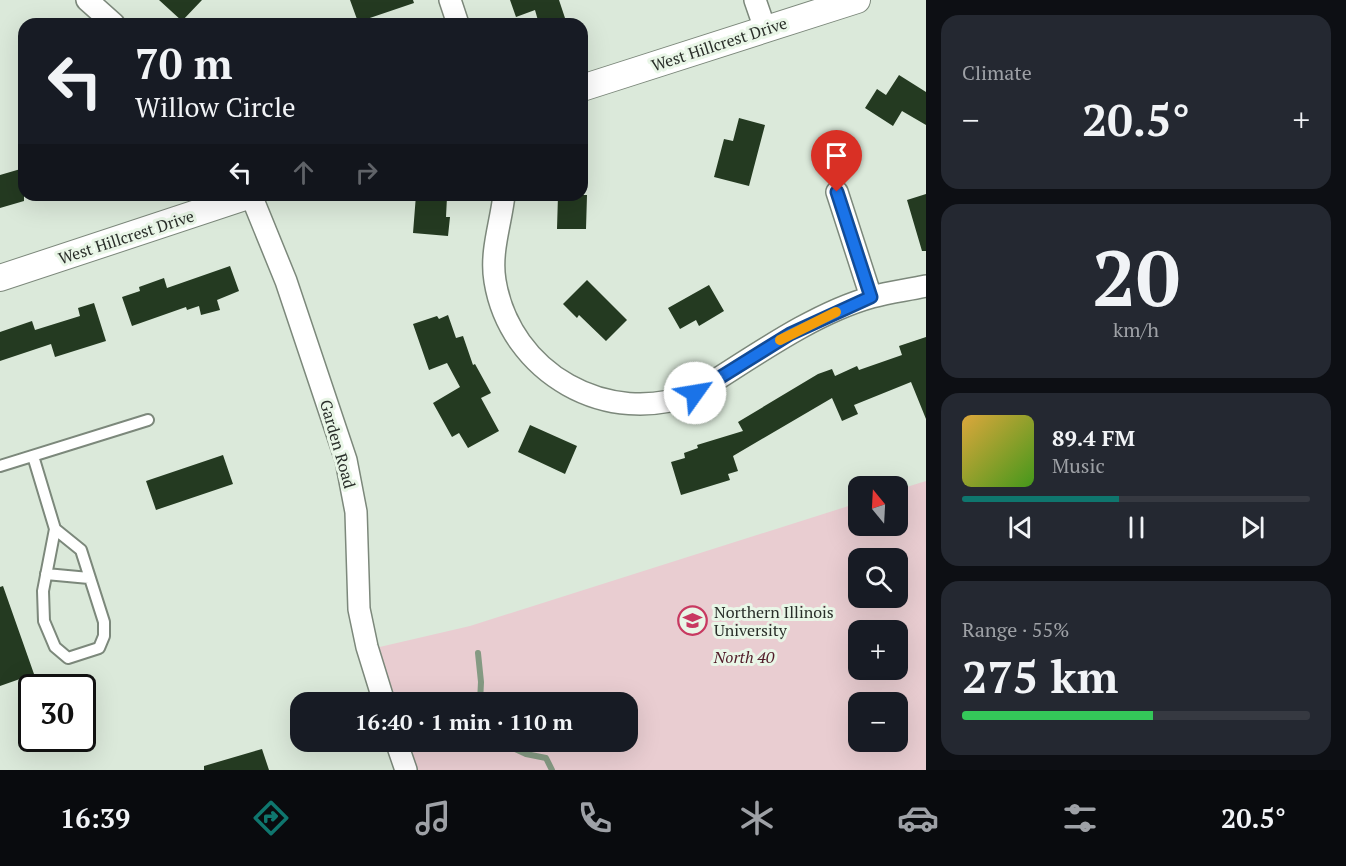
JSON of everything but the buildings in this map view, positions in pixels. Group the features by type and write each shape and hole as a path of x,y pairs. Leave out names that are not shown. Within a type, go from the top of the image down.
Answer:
{"street":[{"path":"87,0 107,18"},
{"path":"450,0 456,18"},
{"path":"755,0 765,29"},
{"name":"West Hillcrest Drive","path":"588,86 857,0"},
{"path":"837,192 871,297"},
{"name":"West Hillcrest Drive","path":"0,278 233,201"},
{"name":"Garden Road","path":"253,201 286,282 346,460 356,512 359,609 367,647 381,692"},
{"path":"503,201 494,254 494,278 499,303 509,325 526,352 550,375 582,394 604,401 648,404 680,399 695,393 790,334 871,297 926,286"},
{"path":"400,752 406,770"}],"lane":[{"path":"0,466 148,420"},
{"path":"33,456 55,529 43,591 44,621 55,647 68,658 99,648 104,636 105,622 81,550 55,529"},
{"path":"46,574 89,579"}],"green space":[{"name":"North 40","path":"926,481 926,770 410,770 404,752 638,752 638,692 385,692 371,649 470,626 848,506 848,536 908,536 908,487"}],"waterway":[{"path":"478,653 480,692"},
{"path":"522,752 546,758 552,770"}],"slow traffic":[{"path":"780,340 836,312"}],"place":[{"name":"Northern Illinois University","path":"693,621"}],"route":[{"path":"695,393 790,334 871,297 837,192"}]}
